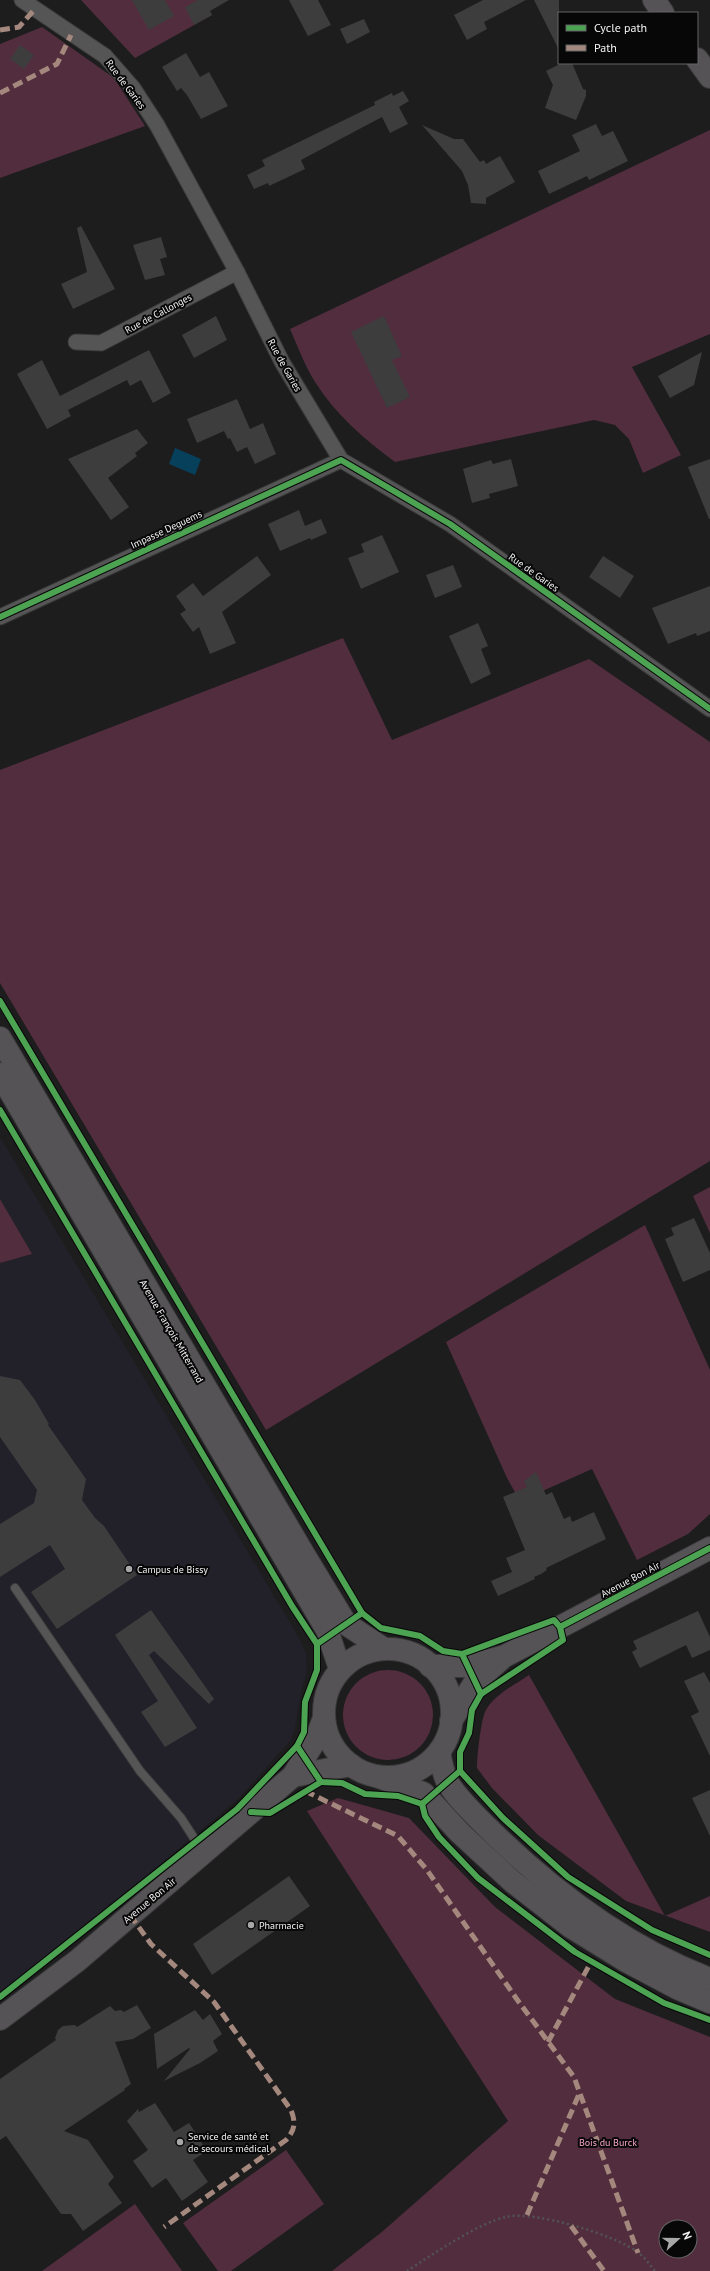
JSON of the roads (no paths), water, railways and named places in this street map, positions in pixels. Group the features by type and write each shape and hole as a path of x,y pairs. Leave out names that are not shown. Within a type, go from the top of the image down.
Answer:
{"main road":[{"path":"654,0 662,12"},
{"path":"698,60 710,77"},
{"name":"Avenue François Mitterrand","path":"0,1038 346,1624 384,1649"},
{"name":"Avenue François Mitterrand","path":"0,1074 327,1630 340,1669"},
{"name":"Avenue Bon Air","path":"430,1666 468,1666 505,1656 710,1548"},
{"path":"376,1776 394,1777 410,1773 426,1764 439,1752 447,1738 451,1721 451,1704 447,1688 436,1671 422,1658 404,1651 384,1649 368,1652 340,1669 331,1683 327,1696 324,1718 327,1733 334,1747 351,1765 376,1776 424,1793 460,1833 513,1882 571,1927 651,1974 677,1988 710,2002"},
{"name":"Avenue Bon Air","path":"451,1721 475,1682 505,1656"},
{"name":"Avenue Bon Air","path":"0,2019 77,1961 293,1776 316,1739 324,1718"},
{"path":"439,1752 448,1782 475,1815 532,1870 591,1915 635,1943 710,1979"},
{"path":"293,1776 351,1765"}],"street":[{"name":"Rue de Garies","path":"22,0 105,56 133,88 156,125 237,272 282,362 341,460 450,524 710,709"},
{"name":"Rue de Callonges","path":"76,342 101,344 237,272"},
{"name":"Impasse Deguems","path":"0,617 341,460"}],"lane":[{"path":"15,1588 140,1771 181,1818 204,1853"}],"water":[{"path":"175,448 201,459 195,475 169,464"}],"place":[{"name":"Campus de Bissy","path":"129,1569"},
{"name":"Pharmacie","path":"251,1925"},
{"name":"Service de santé et de secours médical","path":"180,2142"}],"park label":[{"name":"Bois du Burck","path":"608,2142"}]}
